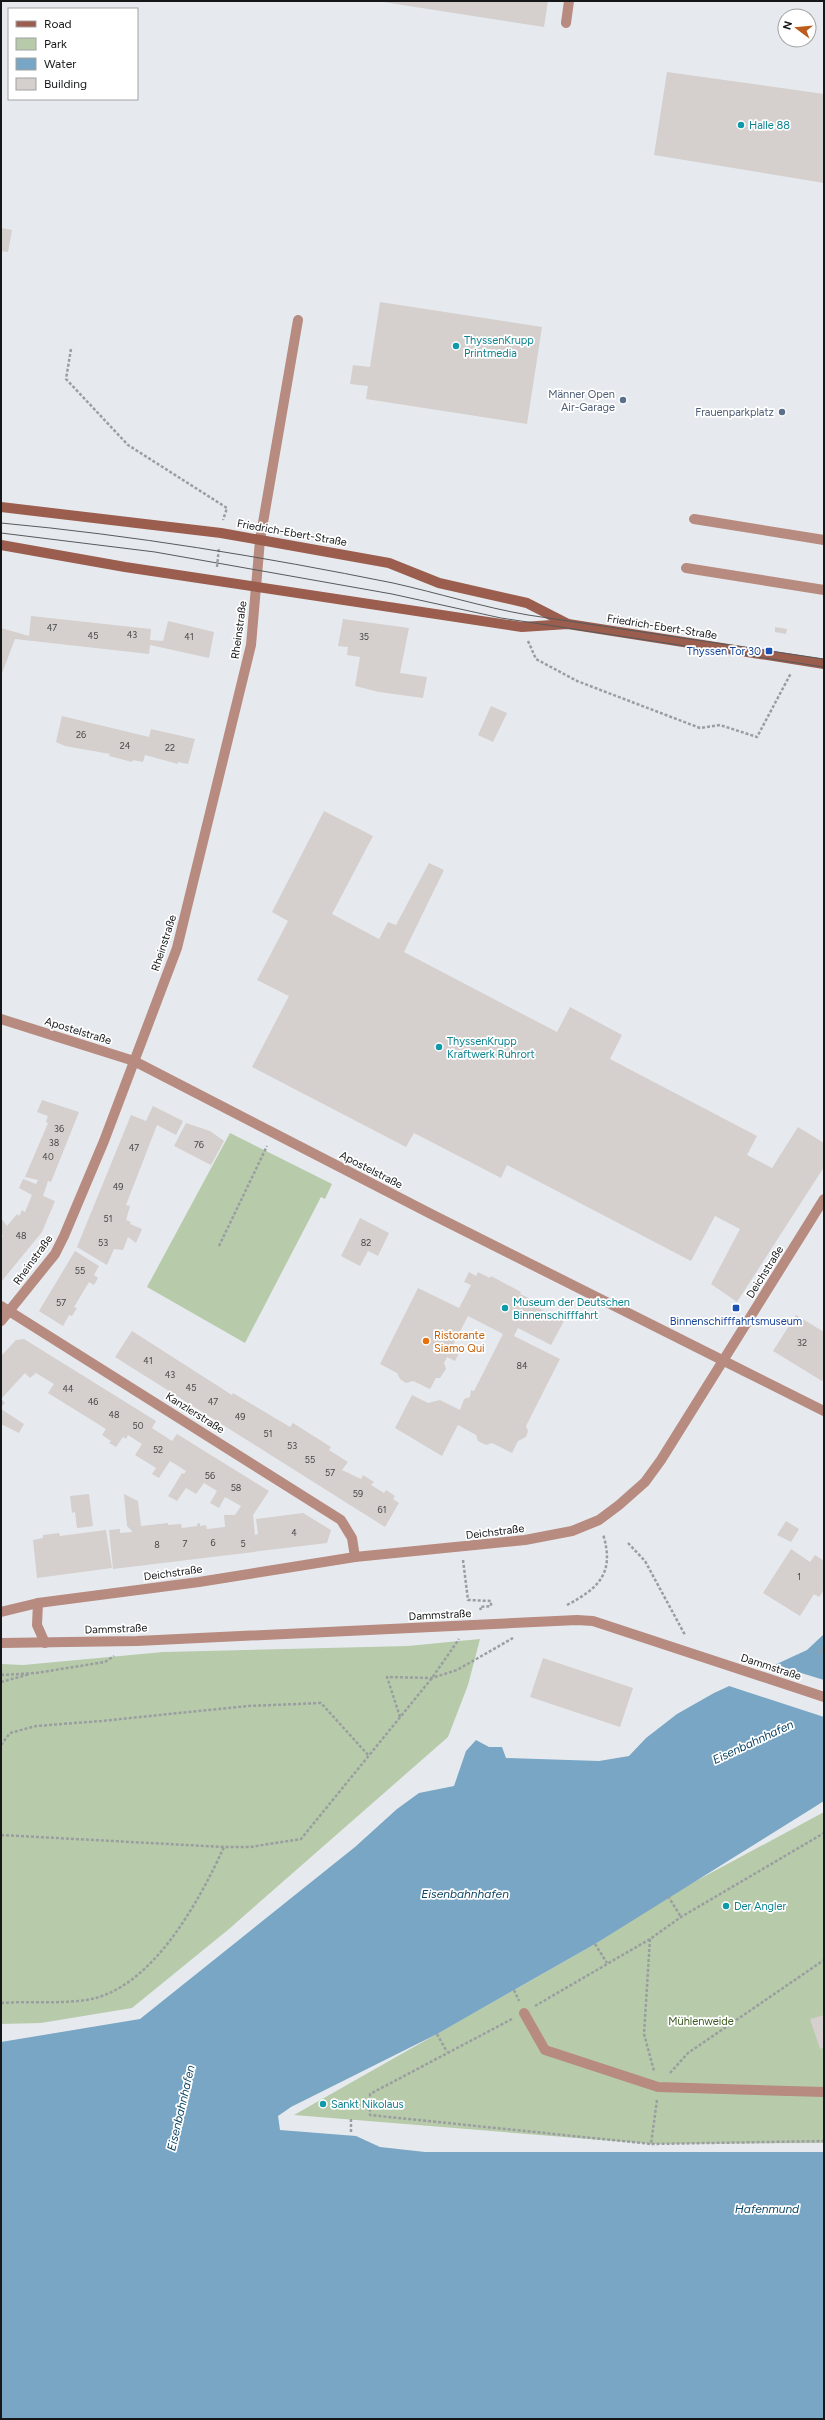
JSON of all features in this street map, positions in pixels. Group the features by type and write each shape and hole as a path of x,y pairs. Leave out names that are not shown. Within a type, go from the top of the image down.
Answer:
{"main road":[{"name":"Friedrich-Ebert-Straße","path":"1,507 221,533 389,563 438,583 526,603 568,624"},
{"name":"Friedrich-Ebert-Straße","path":"3,547 522,628 568,624 824,664"}],"street":[{"path":"566,23 568,1"},
{"name":"Rheinstraße","path":"1,1321 54,1254 64,1236 134,1061 177,948 251,645 260,540 298,320"},
{"path":"694,519 824,540"},
{"path":"686,568 824,590"},
{"name":"Apostelstraße","path":"1,1019 134,1061 824,1411"},
{"name":"Deichstraße","path":"1,1612 38,1603 199,1582 355,1557 461,1548 525,1540 572,1531 603,1517 645,1482 820,1212 824,1199"},
{"name":"Kanzlerstraße","path":"1,1306 11,1310 341,1520 352,1538 355,1557"},
{"path":"38,1603 37,1625 45,1643"},
{"name":"Dammstraße","path":"1,1643 137,1641 577,1620 594,1621 824,1698"},
{"path":"524,2013 545,2050 658,2087 824,2092"}],"path":[{"path":"71,349 66,379 128,445 227,508 221,523 215,580"},
{"path":"522,628 536,659 577,681 700,728 720,726 757,737 798,660"},
{"path":"219,1246 274,1133"},
{"path":"628,1543 645,1561 686,1638"},
{"path":"461,1548 468,1600 491,1601 491,1606 480,1607 482,1625"},
{"path":"1,1835 224,1847 250,1847 301,1839 432,1678 460,1638"},
{"path":"1,1682 36,1673 105,1662 137,1641"},
{"path":"818,1653 824,1647"},
{"path":"1,1675 36,1673"},
{"path":"1,1745 10,1733 36,1726 248,1706 321,1703 369,1756"},
{"path":"824,1833 681,1918 650,1939 524,2013 447,2052 370,2094 370,2115 651,2144 824,2141"},
{"path":"1,2003 87,2000 118,1989 136,1978 162,1948 194,1905 224,1847"},
{"path":"668,1896 681,1918"},
{"path":"650,1939 644,2034 658,2087 651,2144"},
{"path":"595,1944 607,1963"},
{"path":"658,2087 688,2053 824,1960"},
{"path":"437,2034 447,2052"},
{"path":"351,2117 351,2132"}],"green space":[{"path":"230,1133 332,1184 325,1199 321,1197 245,1343 147,1287"},
{"path":"480,1639 468,1685 448,1737 229,1929 132,2008 41,2023 1,2024 1,1664 23,1665 163,1652 408,1646"},
{"name":"Mühlenweide","path":"824,1812 824,2143 651,2144 294,2115 595,1944 668,1896"}],"water":[{"path":"824,1634 824,1801 595,1944 437,2034 291,2107 278,2116 280,2130 356,2136 380,2147 425,2152 824,2152 824,2419 1,2419 1,2042 140,2019 355,1847 397,1809 419,1793 454,1786 466,1751 476,1740 489,1747 502,1747 506,1758 599,1761 629,1756 646,1738 677,1714 714,1693 807,1650"}],"pier":[{"path":"772,1664 824,1680 824,1717 726,1685"}],"building":[{"path":"377,1 548,1 544,27"},
{"name":"Halle 88","path":"667,72 824,94 824,183 654,155"},
{"path":"1,228 12,230 8,252 1,251"},
{"name":"ThyssenKrupp Printmedia","path":"380,302 542,327 527,424 366,399 368,386 350,384 353,365 370,367"},
{"path":"31,616 151,629 150,640 163,641 168,621 214,632 209,658 150,645 149,654 15,639 1,676 1,628 29,636"},
{"path":"343,619 409,628 400,673 427,677 423,698 379,692 355,686 360,657 347,655 348,647 338,646"},
{"path":"775,627 787,629 786,634 775,632"},
{"path":"491,706 507,713 493,742 478,735"},
{"path":"62,716 149,737 151,729 195,739 188,764 178,762 178,764 145,755 143,762 133,760 132,762 109,756 110,754 65,746 56,742"},
{"name":"ThyssenKrupp Kraftwerk Ruhrort","path":"324,811 373,836 332,914 379,939 388,922 396,925 429,863 444,870 404,952 557,1032 570,1007 622,1035 610,1059 757,1136 747,1155 772,1168 798,1127 824,1143 824,1167 737,1302 711,1284 740,1229 715,1216 691,1261 507,1165 501,1178 414,1133 406,1147 252,1067 289,996 257,980 288,921 272,912"},
{"path":"42,1100 79,1112 51,1182 48,1181 43,1196 55,1201 42,1232 1,1282 1,1239 3,1236 1,1234 1,1218 7,1226 17,1214 19,1216 22,1210 25,1212 32,1195 19,1188 23,1179 36,1184 38,1180 25,1177 48,1123 46,1122 48,1116 37,1112"},
{"path":"153,1106 183,1121 176,1135 157,1125 126,1205 130,1206 126,1220 131,1222 130,1224 142,1229 136,1243 128,1237 123,1250 114,1249 107,1265 77,1247 131,1115 146,1121"},
{"path":"186,1123 210,1131 224,1141 211,1165 174,1146"},
{"path":"360,1218 389,1233 378,1256 368,1251 360,1266 341,1256"},
{"path":"75,1251 99,1266 94,1275 98,1278 94,1285 89,1282 74,1307 77,1308 72,1316 69,1315 63,1326 39,1311"},
{"path":"469,1272 476,1276 478,1272 490,1278 491,1276 521,1292 520,1294 533,1300 531,1304 564,1321 551,1345 518,1328 514,1336 560,1359 526,1426 528,1431 526,1437 518,1441 512,1453 492,1443 486,1445 478,1441 476,1435 458,1425 442,1456 395,1428 412,1395 428,1403 440,1400 460,1410 464,1399 470,1397 471,1390 474,1391 503,1334 468,1316 452,1347 460,1351 455,1361 447,1357 444,1363 446,1369 440,1378 436,1378 430,1389 413,1381 406,1383 400,1379 397,1373 380,1364 418,1288 459,1308 471,1285 464,1282"},
{"path":"796,1315 824,1332 824,1378 822,1381 773,1351"},
{"path":"132,1331 232,1395 233,1393 290,1427 293,1423 331,1447 329,1450 348,1462 342,1470 361,1479 363,1475 374,1482 371,1485 384,1493 386,1490 395,1496 393,1499 399,1503 385,1527 115,1357"},
{"path":"24,1339 156,1421 152,1428 172,1441 177,1434 269,1491 253,1515 255,1535 258,1534 256,1519 303,1513 331,1530 327,1543 113,1569 109,1530 120,1529 120,1533 133,1532 127,1526 124,1494 138,1501 141,1526 168,1523 168,1525 181,1524 182,1528 197,1526 197,1524 200,1523 200,1526 206,1525 207,1529 225,1527 224,1515 235,1515 241,1506 225,1497 219,1508 210,1503 217,1491 204,1483 196,1494 186,1488 177,1501 168,1496 182,1473 184,1474 186,1471 170,1461 159,1478 152,1474 156,1468 135,1455 142,1444 128,1435 126,1439 123,1437 116,1447 109,1443 111,1441 102,1435 106,1429 48,1393 54,1384 36,1373 30,1378 25,1373 1,1399 1,1356 16,1340"},
{"path":"1,1399 5,1403 1,1407"},
{"path":"1,1409 24,1424 19,1433 1,1424"},
{"path":"89,1494 93,1526 77,1528 75,1512 72,1513 70,1496"},
{"path":"786,1521 799,1529 791,1542 777,1535"},
{"path":"106,1530 112,1568 37,1578 33,1540 43,1538 43,1535 59,1533 60,1536"},
{"path":"791,1549 810,1562 815,1555 824,1561 824,1590 819,1597 814,1594 800,1616 763,1593"},
{"path":"543,1658 633,1688 620,1727 530,1697"},
{"path":"824,2015 824,2047 820,2049 810,2019"}],"tram line":[{"path":"1,523 149,540 296,564 393,583 528,615 824,659"},
{"path":"1,533 155,552 392,594 501,618 824,667"}],"place":[{"name":"Halle 88","path":"741,125"},
{"name":"ThyssenKrupp Printmedia","path":"456,346"},
{"name":"Männer Open Air-Garage","path":"623,400"},
{"name":"Frauenparkplatz","path":"782,412"},
{"name":"Thyssen Tor 30","path":"769,651"},
{"name":"ThyssenKrupp Kraftwerk Ruhrort","path":"439,1047"},
{"name":"Museum der Deutschen Binnenschifffahrt","path":"505,1308"},
{"name":"Binnenschifffahrtsmuseum","path":"736,1308"},
{"name":"Ristorante Siamo Qui","path":"426,1341"},
{"name":"Der Angler","path":"726,1906"},
{"name":"Sankt Nikolaus","path":"323,2104"}],"water label":[{"name":"Eisenbahnhafen","path":"753,1742"},
{"name":"Eisenbahnhafen","path":"465,1894"},
{"name":"Eisenbahnhafen","path":"181,2108"},
{"name":"Hafenmund","path":"767,2209"}]}
